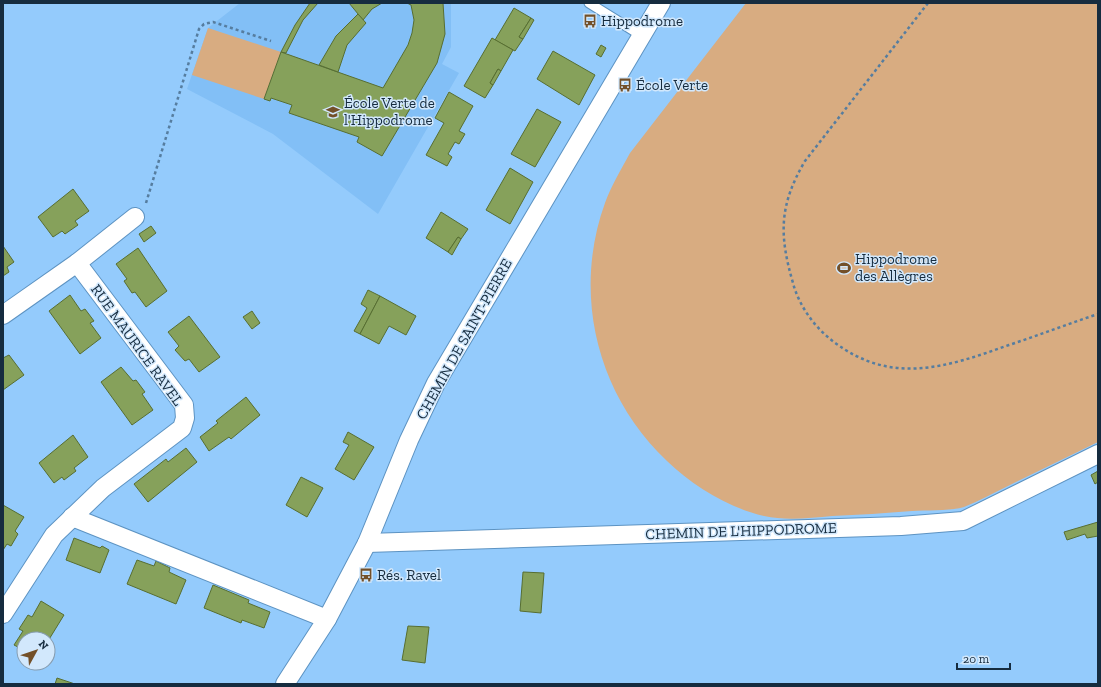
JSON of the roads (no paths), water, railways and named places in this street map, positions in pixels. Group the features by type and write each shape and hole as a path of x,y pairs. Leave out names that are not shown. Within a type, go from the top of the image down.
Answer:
{"street":[{"name":"CHEMIN DE SAINT-PIERRE","path":"285,684 327,619 367,544 409,440 436,383 661,3"},
{"path":"3,315 77,263 135,217"},
{"name":"RUE MAURICE RAVEL","path":"3,614 54,535 103,488 182,428 185,418 184,405 77,263"},
{"name":"CHEMIN DE L'HIPPODROME","path":"367,544 901,526 962,521 1098,454"},
{"path":"72,517 327,619"}],"lane":[{"path":"589,3 642,36"}],"place":[{"name":"Hippodrome","path":"590,21"},
{"name":"École Verte","path":"625,85"},
{"name":"École Verte de l'Hippodrome","path":"333,112"},
{"name":"Hippodrome des Allègres","path":"844,268"},
{"name":"Rés. Ravel","path":"366,575"}]}
